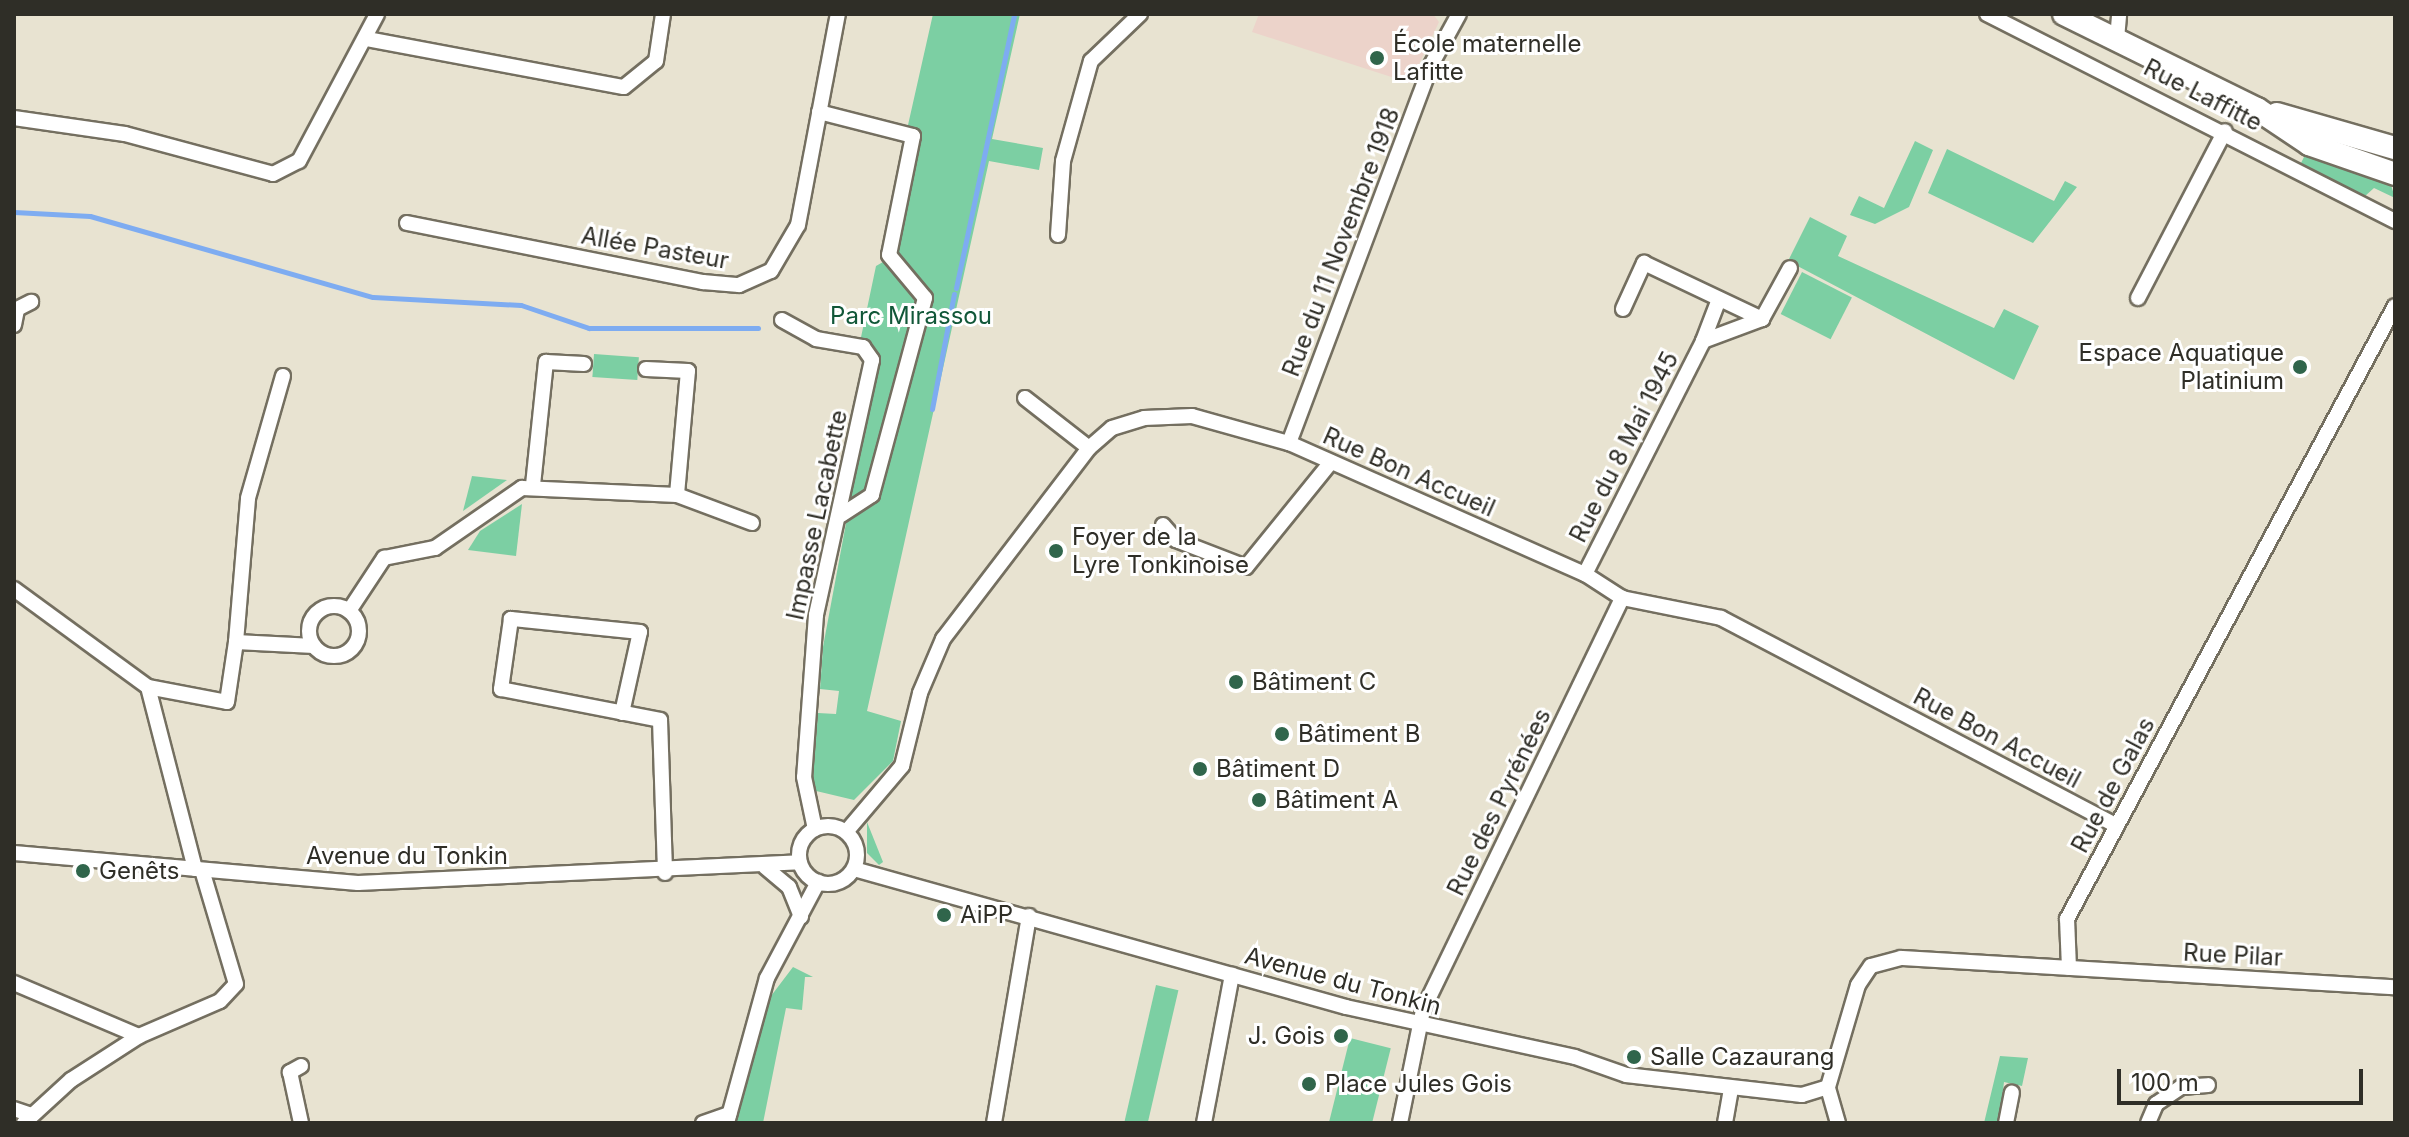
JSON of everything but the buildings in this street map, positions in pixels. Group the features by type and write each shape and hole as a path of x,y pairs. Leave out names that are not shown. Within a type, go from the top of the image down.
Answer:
{"main road":[{"path":"2064,14 2257,109 2309,144 2395,174"},
{"path":"2257,109 2395,148"}],"street":[{"path":"14,118 125,134 273,174 299,161 327,104 367,39 375,14"},
{"path":"367,39 624,87 656,61 663,14"},
{"name":"Allée Pasteur","path":"407,223 739,285 771,271 786,251 819,112 838,14"},
{"path":"1058,235 1063,161 1091,61 1140,14"},
{"name":"Rue du 11 Novembre 1918","path":"1289,443 1430,67 1459,14"},
{"name":"Rue Laffitte","path":"1987,14 2225,131 2395,221"},
{"path":"2117,39 2119,14"},
{"path":"819,112 913,136 889,255 925,298 872,495 841,515"},
{"path":"2138,298 2225,131"},
{"path":"1623,309 1644,263 1762,319 1790,268"},
{"name":"Rue du 8 Mai 1945","path":"1585,574 1703,341 1719,299"},
{"path":"14,322 17,309 31,302"},
{"name":"Rue de Galas","path":"2069,968 2067,919 2395,306"},
{"name":"Rue du 8 Mai 1945","path":"1703,341 1762,319"},
{"name":"Impasse Lacabette","path":"782,320 816,339 863,347 872,360 841,515 816,615 804,777 815,829"},
{"path":"533,485 546,362 584,364"},
{"path":"646,369 688,371 677,495"},
{"path":"14,589 148,687 227,702 236,642 248,498 283,376"},
{"path":"1025,398 1089,448"},
{"name":"Rue Bon Accueil","path":"846,832 902,766 920,693 943,639 1089,448 1112,428 1144,418 1192,416 1289,443 1585,574 1622,598 1721,618 2117,826"},
{"path":"1163,525 1176,540 1246,567 1331,462"},
{"path":"349,611 384,558 435,548 533,485 677,495 752,523"},
{"name":"Rue des Pyrénées","path":"1420,1026 1622,598"},
{"path":"314,646 309,631 319,610 349,611"},
{"path":"236,642 314,646 336,656 352,649 359,634 349,611"},
{"path":"622,713 640,632 511,619 501,689 622,713 660,720 665,873"},
{"path":"14,1109 28,1119 139,1036 220,1001 236,984 198,869 148,687"},
{"path":"815,829 846,832 856,845 854,869 834,883 818,882 800,862 801,843 815,829"},
{"name":"Avenue du Tonkin","path":"14,853 358,883 665,873 800,862"},
{"path":"765,867 789,887 801,917"},
{"name":"Avenue du Tonkin","path":"854,869 885,883 1029,916 1420,1026 1575,1057 1626,1075 1731,1090 1802,1095 1828,1087"},
{"path":"703,1123 728,1118 759,1001 818,882"},
{"path":"994,1123 1029,916"},
{"path":"1838,1123 1828,1087 1858,985 1871,966 1901,958 2069,968"},
{"name":"Rue Pilar","path":"2069,968 2395,987"},
{"path":"1204,1123 1232,975"},
{"path":"14,983 139,1036"},
{"path":"1400,1123 1420,1026"},
{"path":"301,1066 290,1072 301,1123"},
{"path":"2148,1123 2156,1104 2181,1087 2208,1085"},
{"path":"1725,1123 1731,1090"},
{"path":"2006,1123 2012,1093"}],"shaded area":[{"name":"École maternelle Lafitte","path":"1259,14 1433,14 1439,22 1410,83 1252,32"}],"green space":[{"name":"Parc Mirassou","path":"933,14 1020,14 992,139 1043,148 1039,170 989,161 867,711 901,721 893,761 854,800 812,790 818,713 836,714 839,691 820,689 823,647 876,362 860,342 876,266 897,254 919,136 908,125"},
{"path":"1915,141 1933,150 1909,207 1875,224 1850,215 1859,196 1884,208"},
{"path":"1947,149 2054,201 2065,181 2077,187 2033,243 1928,193"},
{"path":"2306,153 2391,185 2395,198 2374,188 2364,197 2301,163"},
{"path":"1810,217 1847,236 1838,256 1994,328 2004,309 2039,326 2014,380 1788,261"},
{"path":"1802,272 1852,297 1831,339 1781,314"},
{"path":"594,354 639,357 637,380 592,377"},
{"path":"472,476 507,480 463,511"},
{"path":"522,504 516,556 468,550 480,531"},
{"path":"867,822 883,862 879,865 867,853"},
{"path":"793,967 813,977 805,977 802,1010 786,1008 763,1123 736,1123 771,996"},
{"path":"1156,985 1178,990 1148,1123 1124,1122"},
{"path":"1350,1038 1391,1048 1372,1123 1329,1122"},
{"path":"2000,1056 2028,1058 2022,1086 2004,1082 1999,1123 1984,1123"}],"waterway":[{"path":"956,288 1014,14"},
{"path":"14,212 90,216 373,297 521,305 589,328 758,328"},
{"path":"932,409 954,294"}],"place":[{"name":"École maternelle Lafitte","path":"1377,58"},
{"name":"Espace Aquatique Platinium","path":"2300,367"},
{"name":"Foyer de la Lyre Tonkinoise","path":"1056,551"},
{"name":"Bâtiment C","path":"1236,682"},
{"name":"Bâtiment B","path":"1282,734"},
{"name":"Bâtiment D","path":"1200,769"},
{"name":"Bâtiment A","path":"1259,800"},
{"name":"Genêts","path":"83,871"},
{"name":"AiPP","path":"944,915"},
{"name":"J. Gois","path":"1341,1036"},
{"name":"Salle Cazaurang","path":"1634,1057"},
{"name":"Place Jules Gois","path":"1309,1084"}]}
